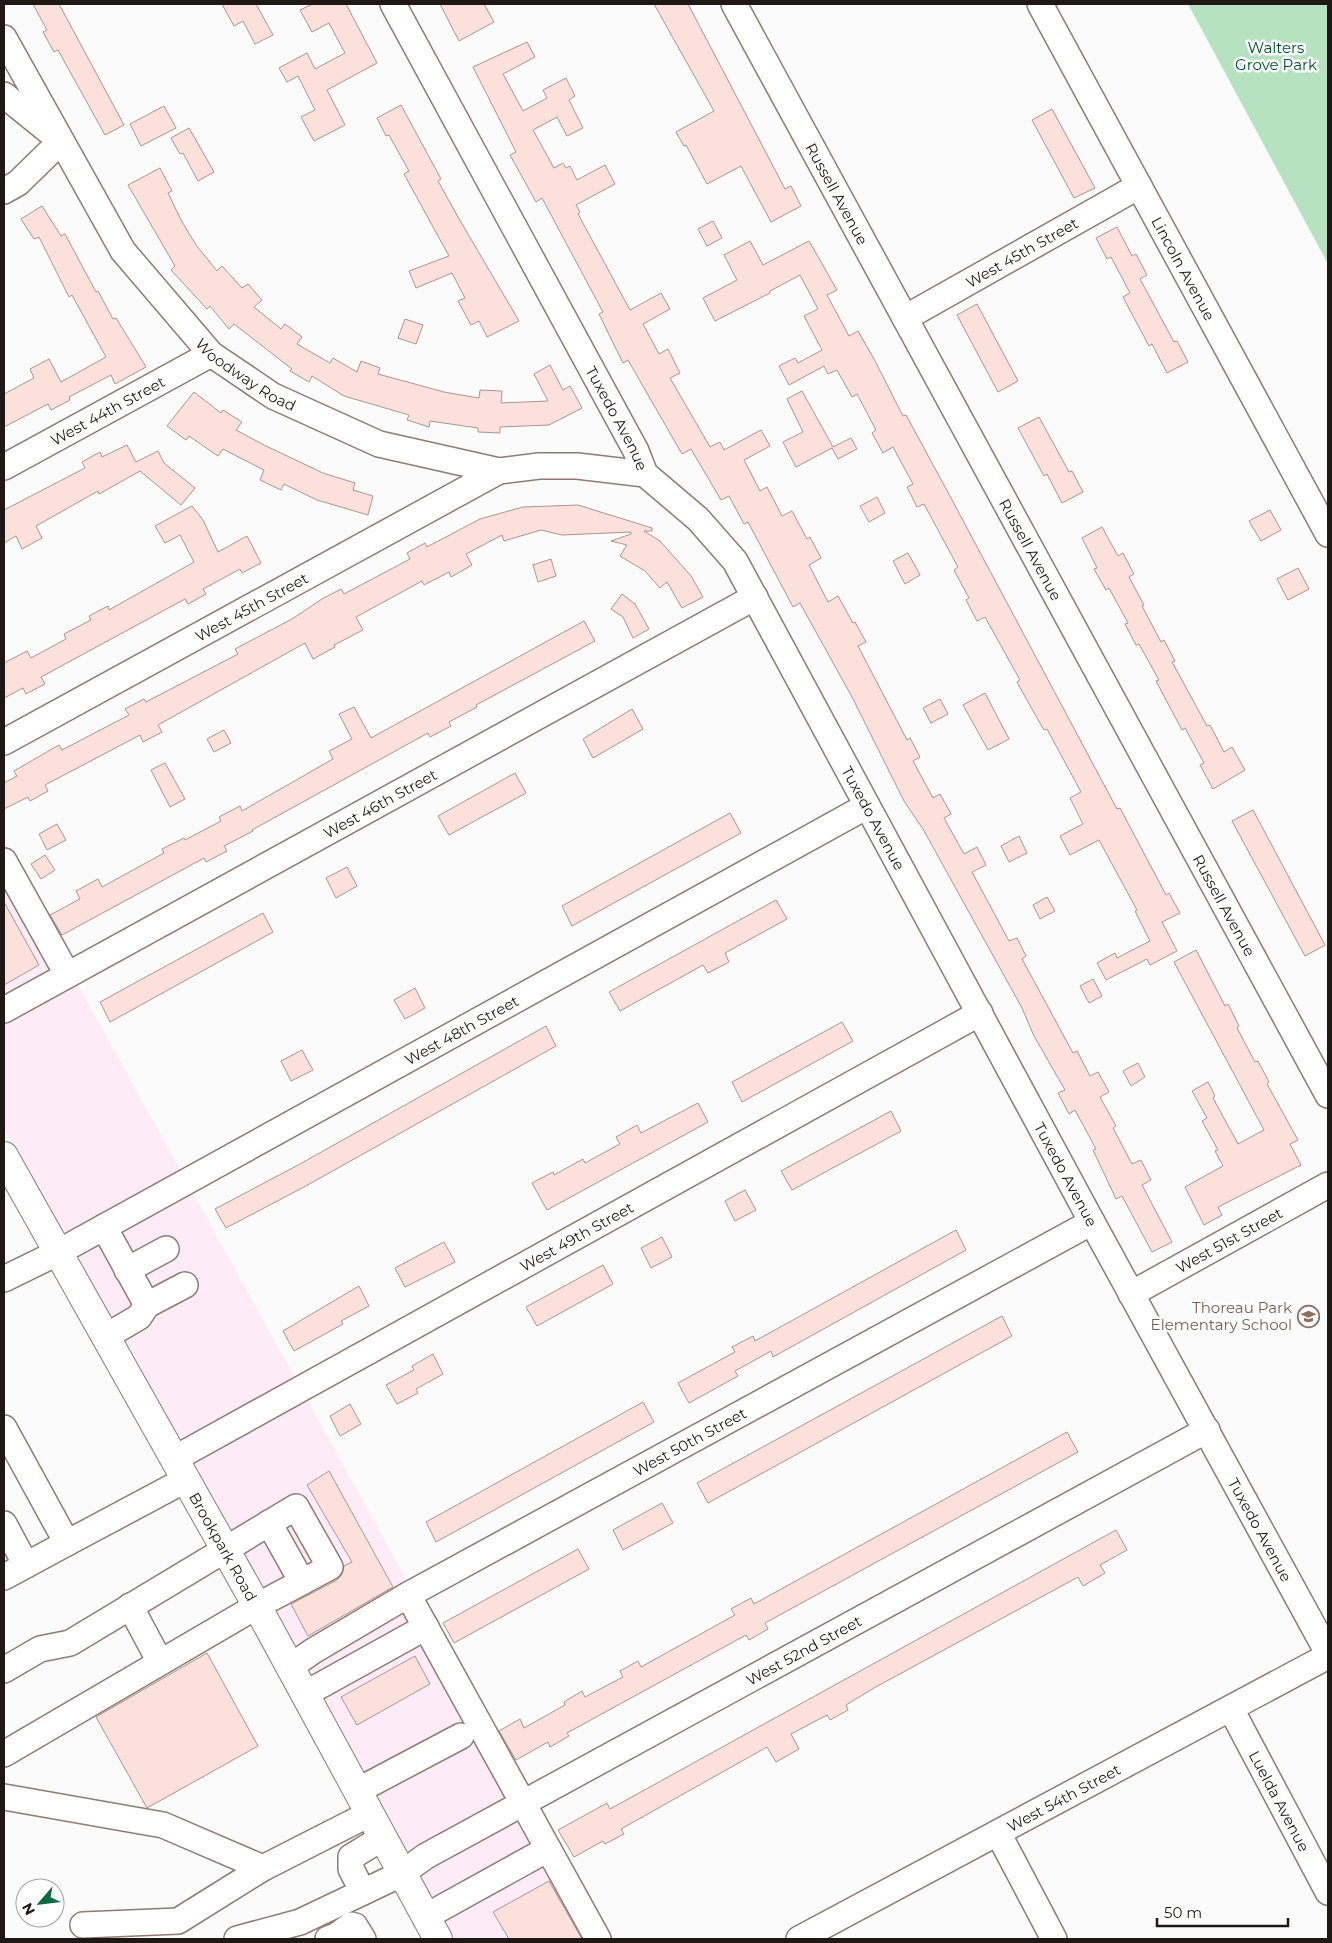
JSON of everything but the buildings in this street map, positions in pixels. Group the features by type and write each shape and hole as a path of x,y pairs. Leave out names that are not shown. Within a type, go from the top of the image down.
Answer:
{"main road":[{"name":"Brookpark Road","path":"4,1156 257,1606 431,1928"}],"street":[{"name":"Tuxedo Avenue","path":"394,4 636,451 645,474 698,519 735,561 756,597 867,806 1328,1655"},
{"name":"Russell Avenue","path":"734,4 1328,1095"},
{"name":"Lincoln Avenue","path":"1040,4 1328,534"},
{"name":"Woodway Road","path":"4,38 122,251 211,354 273,396 379,444 499,471 539,466 577,466 645,474"},
{"path":"4,95 61,141 18,183 4,191"},
{"name":"West 45th Street","path":"905,318 1139,186"},
{"name":"West 44th Street","path":"4,467 211,354"},
{"name":"West 45th Street","path":"4,742 499,471"},
{"name":"West 46th Street","path":"4,1010 756,597"},
{"name":"West 48th Street","path":"4,1279 57,1253 867,806"},
{"path":"4,860 67,974"},
{"name":"West 49th Street","path":"4,1577 67,1543 179,1469 980,1013"},
{"name":"West 51st Street","path":"1131,1294 1328,1185"},
{"name":"West 50th Street","path":"290,1667 313,1651 408,1595 1092,1222"},
{"path":"104,1227 147,1305"},
{"path":"127,1270 166,1249"},
{"path":"105,1337 139,1317 147,1305 185,1285"},
{"path":"4,1428 67,1543"},
{"name":"West 52nd Street","path":"237,1939 300,1922 401,1874 426,1856 1207,1430"},
{"path":"4,1670 40,1649 70,1643 296,1507 330,1567 257,1606 4,1754"},
{"path":"4,1524 26,1565"},
{"path":"408,1595 598,1939"},
{"path":"130,1606 160,1662"},
{"path":"305,1694 426,1627"},
{"name":"West 54th Street","path":"799,1939 1231,1709 1328,1655"},
{"name":"Luelda Avenue","path":"1231,1709 1328,1892"},
{"path":"83,1925 178,1921 263,1868 369,1814 461,1736"},
{"path":"4,1797 163,1825 263,1868"},
{"path":"363,1892 351,1869 351,1857 369,1814"},
{"path":"998,1833 1054,1939"},
{"path":"431,1928 548,1849"},
{"path":"328,1939 336,1936 351,1925 355,1926 363,1939"}],"shaded area":[{"path":"4,851 605,1939 452,1939 4,1129"}],"green space":[{"name":"Walters Grove Park","path":"1188,4 1328,4 1328,264"}],"place":[{"name":"Thoreau Park Elementary School","path":"1308,1316"}]}
